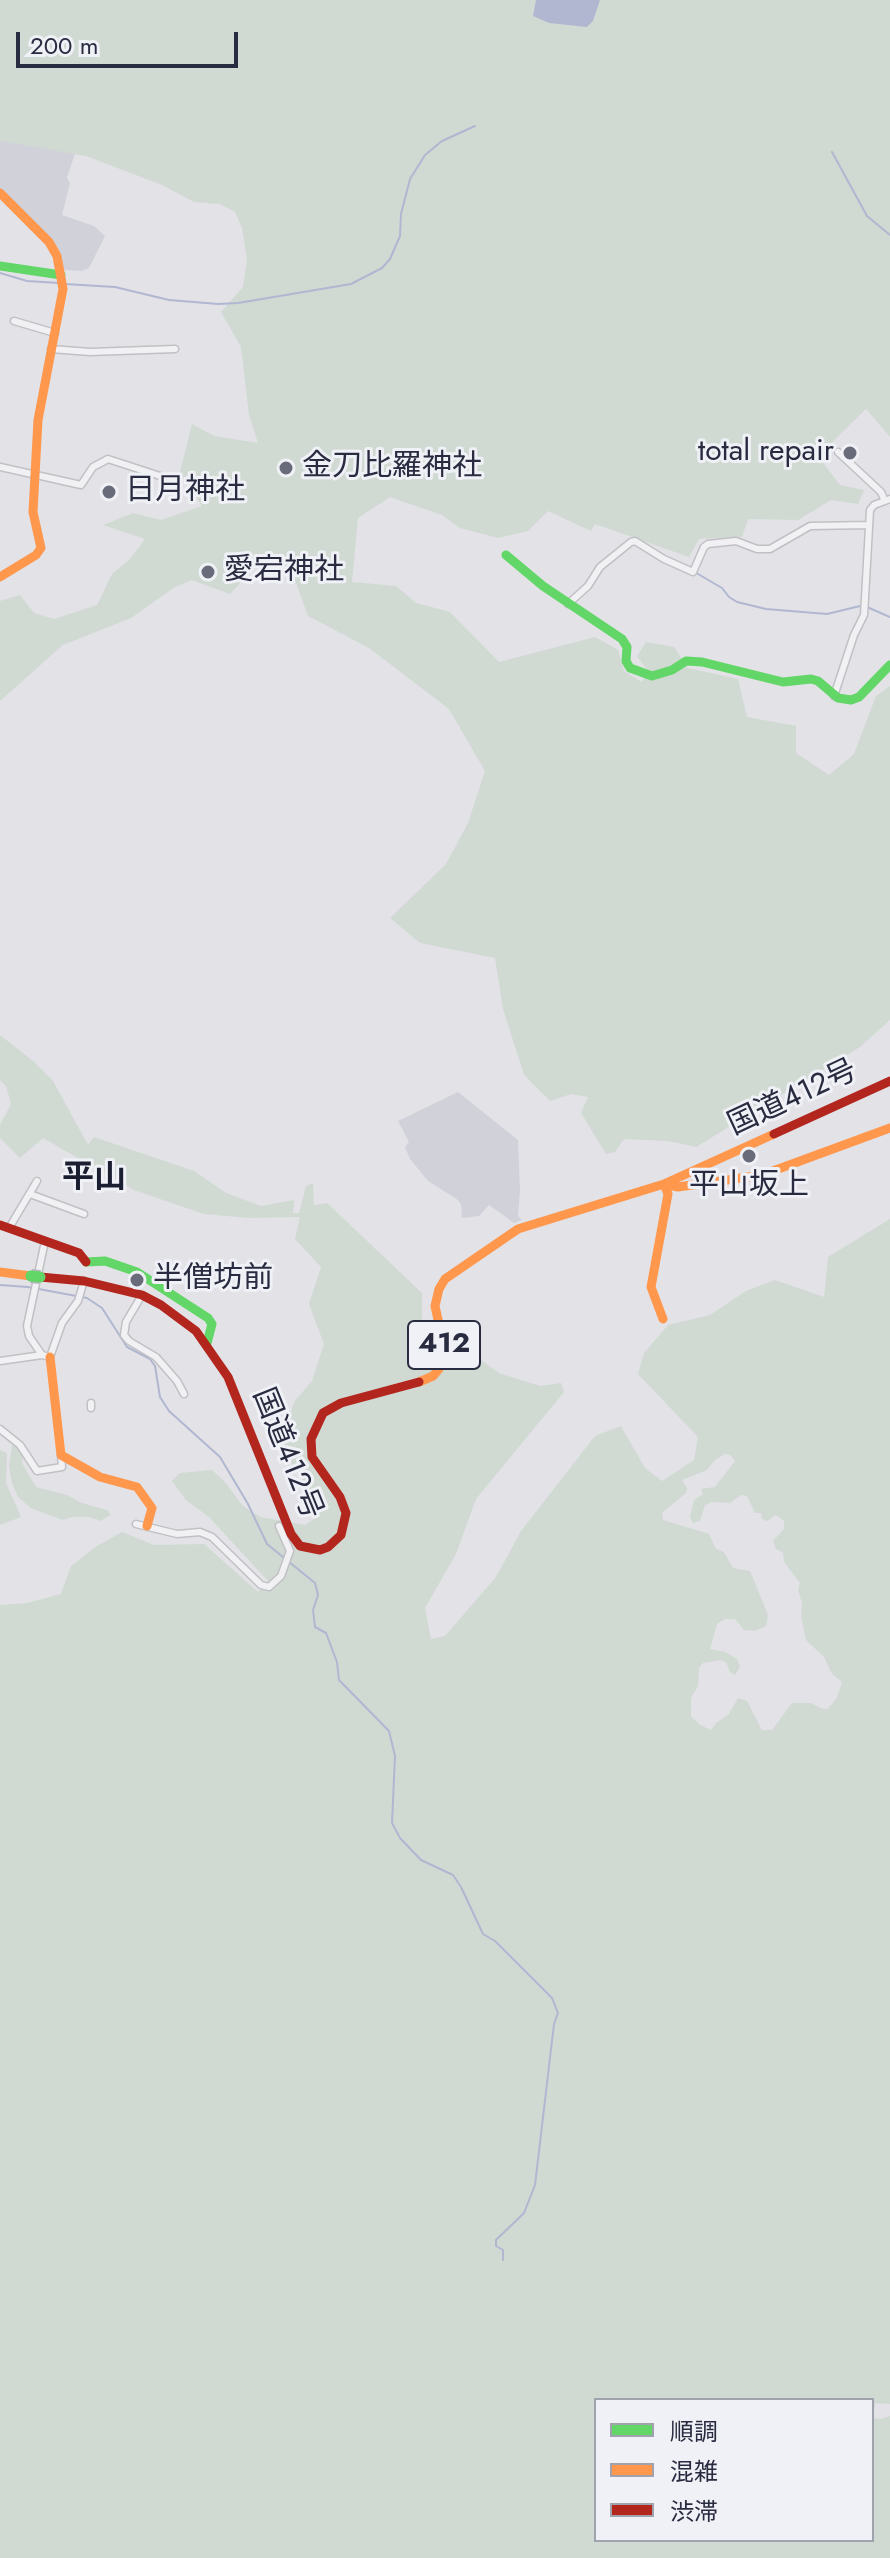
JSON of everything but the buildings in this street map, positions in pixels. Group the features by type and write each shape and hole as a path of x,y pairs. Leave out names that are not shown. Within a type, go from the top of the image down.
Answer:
{"main road":[{"path":"0,193 42,233 57,256 63,289 38,420 33,512 41,548 36,555 0,577"},
{"path":"0,266 61,275"},
{"path":"506,555 568,604 622,639 627,647 626,661 630,668 652,676 672,670 686,661 702,662 783,682 811,679 818,681 834,696 851,700 859,697 890,665"},
{"name":"国道412号","path":"0,1272 36,1282 142,1295 182,1318 207,1343 228,1377 283,1530 300,1546 311,1549 328,1547 341,1535 345,1520 344,1506 316,1465 310,1447 313,1431 323,1413 331,1408 424,1381 439,1369 445,1352 435,1306 445,1279 518,1229 664,1184 890,1081"},
{"path":"664,1184 678,1187 762,1175 890,1128"},
{"path":"663,1319 651,1287 668,1194 664,1184"},
{"path":"4,1227 79,1253 86,1262 84,1286"},
{"path":"86,1262 105,1261 137,1272 208,1318 212,1324 207,1343"},
{"path":"46,1356 61,1455 100,1477 137,1487 152,1508 142,1525"}],"street":[{"path":"17,324 55,333"},
{"path":"51,349 79,352 175,349"},
{"path":"834,696 854,635 864,615 871,508 887,499 838,452"},
{"path":"0,467 81,485 93,467 108,459 160,476 175,485"},
{"path":"867,480 875,472"},
{"path":"568,604 588,586 600,567 631,542 635,541 693,572 708,544 736,541 757,549 770,549 810,526 868,525"},
{"path":"4,1227 37,1181"},
{"path":"30,1194 84,1214"},
{"path":"45,1241 27,1330 32,1343 46,1356"},
{"path":"46,1356 84,1286"},
{"path":"120,1345 126,1322 142,1295"},
{"path":"124,1335 156,1358 177,1381 184,1394"},
{"path":"0,1361 46,1356"},
{"path":"149,1366 156,1358"},
{"path":"0,1429 20,1445 37,1471 62,1467 61,1455"},
{"path":"142,1525 177,1534 200,1532 212,1537 265,1587 278,1581 286,1564 290,1551 283,1530"}],"shaded area":[{"path":"0,0 890,0 890,437 866,409 818,456 840,485 864,490 858,504 831,500 798,520 748,519 742,537 699,539 689,557 595,524 591,531 548,511 528,531 498,538 460,528 442,515 390,497 358,518 352,582 396,586 416,603 450,612 499,662 595,637 618,650 624,671 642,682 648,671 637,656 646,642 674,647 688,668 738,679 747,717 796,726 796,753 829,775 854,754 876,696 890,686 890,1020 860,1047 696,1147 668,1141 624,1139 615,1152 606,1154 581,1113 588,1097 571,1094 550,1101 524,1075 503,1009 495,958 420,943 390,918 446,864 468,823 485,771 449,709 369,648 308,616 291,569 255,567 230,594 192,580 175,587 131,618 63,645 0,701 0,601 20,595 34,613 54,619 97,605 112,574 129,560 145,539 103,525 133,513 161,520 202,506 180,472 192,424 214,436 258,443 249,415 241,347 221,312 243,287 247,260 242,228 235,212 220,204 194,202 162,185 86,156 0,141"},
{"path":"0,129 78,144 67,178 70,183 62,215 94,226 105,236 89,268 82,271 64,270 48,236 0,188"},
{"path":"0,1035 53,1081 88,1145 94,1137 194,1171 226,1193 261,1206 294,1200 293,1213 299,1213 306,1186 313,1183 314,1205 327,1203 422,1293 422,1326 431,1354 452,1360 459,1337 465,1338 477,1357 499,1373 540,1386 561,1383 564,1392 476,1499 456,1554 425,1608 431,1639 445,1636 496,1577 521,1531 595,1436 621,1426 645,1468 662,1481 694,1460 698,1437 638,1374 644,1353 668,1325 710,1315 746,1291 775,1280 824,1297 828,1257 890,1219 890,2404 875,2403 874,2409 874,2398 594,2398 594,2542 874,2542 874,2418 890,2416 890,2558 0,2558 0,1605 27,1603 61,1594 71,1566 122,1532 154,1545 204,1544 258,1592 268,1581 209,1517 186,1500 172,1481 180,1473 212,1470 243,1506 260,1517 305,1525 317,1517 315,1498 293,1467 283,1441 294,1402 312,1381 324,1344 309,1304 321,1267 295,1239 300,1217 249,1218 204,1214 134,1190 43,1138 20,1158 0,1138 0,1125 11,1104 6,1086 0,1080","holes":["725,1454 735,1461 715,1487 701,1489 703,1494 694,1500 690,1517 693,1523 700,1521 705,1505 712,1502 730,1503 741,1495 747,1496 755,1513 761,1513 762,1519 767,1521 776,1515 784,1521 784,1529 773,1541 800,1583 798,1590 806,1640 824,1657 832,1674 842,1682 837,1698 828,1709 811,1703 792,1703 772,1730 762,1730 747,1701 738,1698 729,1714 711,1730 691,1716 691,1698 698,1686 699,1668 703,1663 726,1662 730,1672 735,1675 740,1667 737,1659 710,1649 717,1624 725,1619 735,1619 744,1630 755,1631 766,1626 768,1615 750,1571 733,1568 724,1552 716,1549 709,1534 663,1520 662,1513 686,1493 687,1488 682,1480 707,1470"]},
{"path":"458,1092 518,1140 518,1216 522,1220 514,1223 489,1205 479,1216 462,1218 458,1200 428,1181 410,1159 405,1147 409,1142 398,1121"},
{"path":"12,1445 19,1445 24,1452 22,1463 36,1487 67,1495 107,1510 111,1515 100,1521 90,1517 62,1520 31,1508 18,1497 12,1483 9,1466"},
{"path":"0,1450 7,1453 6,1483 21,1517 0,1525"}],"water":[{"path":"536,0 600,0 593,21 587,27 549,23 533,16"}],"waterway":[{"path":"65,284 115,287 169,300 218,304 351,284 382,268 390,259 400,236 401,214 410,179 425,155 442,141 475,126"},
{"path":"832,152 867,216 890,235"},
{"path":"0,273 27,281 59,283"},
{"path":"698,574 722,588 737,602 766,609 827,614 860,606"},
{"path":"867,607 890,617"},
{"path":"0,1285 87,1298 102,1308 127,1347 150,1359 155,1366 160,1397 169,1411 220,1457 267,1544 315,1583 318,1595 313,1610 315,1627 326,1633 337,1662 339,1680 389,1731 395,1756 392,1823 400,1838 421,1860 453,1875 483,1934 495,1941 552,1998 558,2013 554,2024 535,2185 524,2213 496,2240 496,2246 503,2250 503,2260"}],"traffic: fast":[{"path":"0,266 61,275"},
{"path":"506,555 543,586 622,639 627,647 626,661 630,668 652,676 672,670 686,661 702,662 783,682 811,679 838,698 851,700 859,697 890,665"},
{"path":"86,1262 105,1261 137,1272 208,1318 212,1324 207,1343"},
{"path":"31,1276 40,1277"}],"traffic: slow":[{"path":"0,193 49,242 57,256 63,289 38,420 33,512 41,548 36,555 0,577"},
{"path":"663,1319 651,1287 668,1194 664,1184 678,1187 762,1175 890,1128"},
{"path":"419,1382 433,1376 445,1352 435,1306 445,1279 518,1229 664,1184 774,1134"},
{"path":"0,1272 31,1276"},
{"path":"50,1357 61,1455 100,1477 137,1487 152,1508 147,1526"}],"traffic: jam":[{"path":"774,1134 890,1081"},
{"path":"0,1225 79,1253 86,1262"},
{"path":"40,1277 84,1281 142,1295 196,1331 228,1377 291,1534 300,1546 320,1550 328,1547 341,1535 346,1513 340,1497 312,1457 311,1439 323,1413 341,1403 419,1382"}],"place":[{"name":"total repair","path":"850,453"},
{"name":"金刀比羅神社","path":"286,468"},
{"name":"日月神社","path":"109,492"},
{"name":"愛宕神社","path":"208,572"},
{"name":"平山坂上","path":"749,1156"},
{"name":"半僧坊前","path":"137,1280"}],"district":[{"name":"平山","path":"94,1179"}]}
